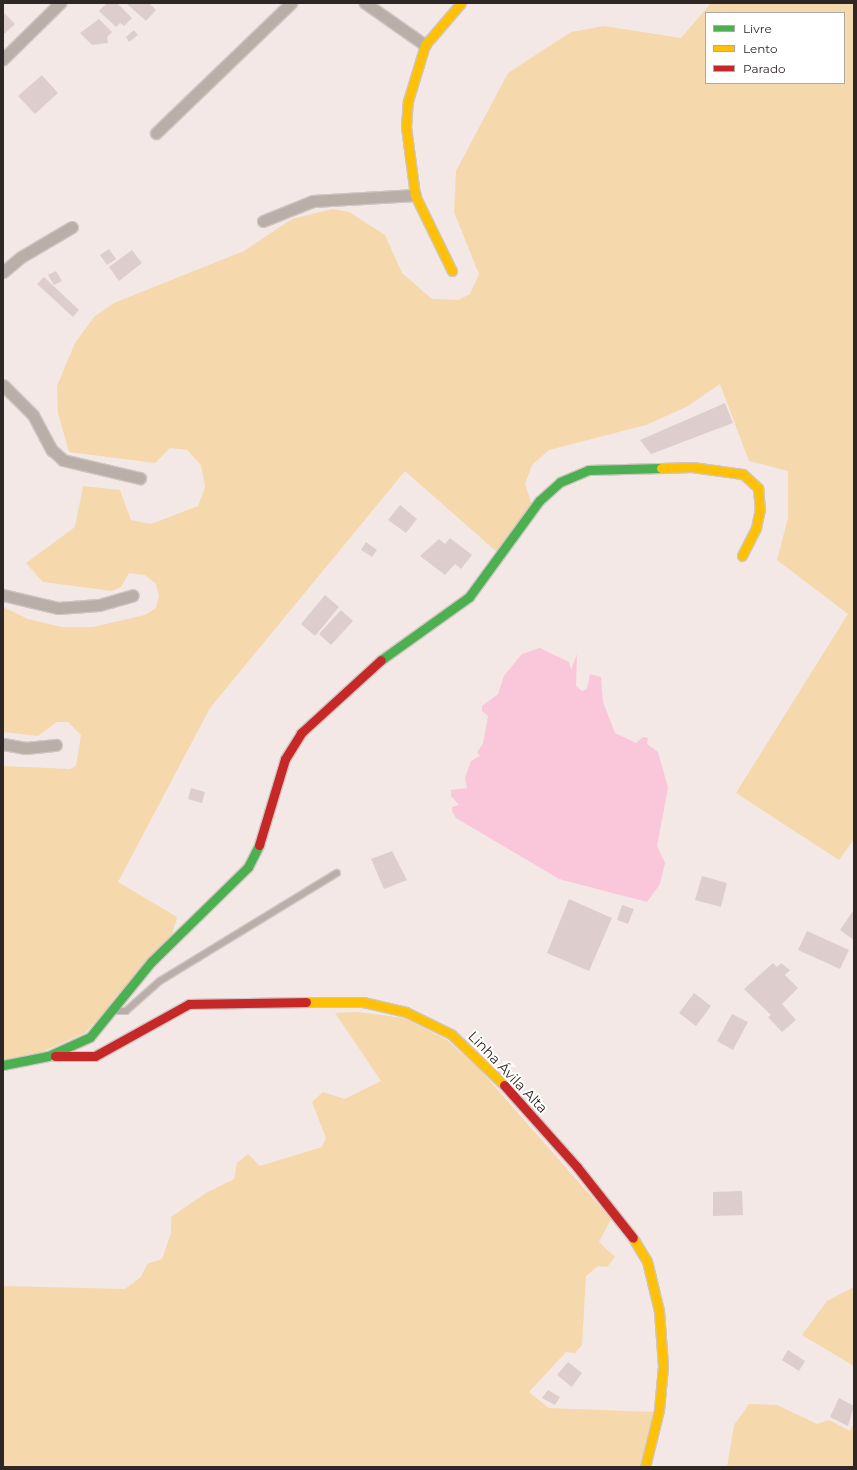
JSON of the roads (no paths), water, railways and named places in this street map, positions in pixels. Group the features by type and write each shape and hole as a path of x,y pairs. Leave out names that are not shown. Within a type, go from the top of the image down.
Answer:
{"street":[{"path":"3,59 60,3"},
{"path":"156,133 291,3"},
{"path":"365,3 425,44"},
{"path":"452,271 415,195 408,158 408,102 425,44 461,3"},
{"path":"264,221 313,201 415,195"},
{"path":"3,272 21,257 72,227"},
{"path":"3,385 33,415 52,450 63,460 140,478"},
{"path":"3,1065 48,1056 90,1037 151,962 248,867 259,845 286,759 301,733 371,666 447,616 469,597 539,502 560,482 588,470 692,467 743,474 758,488 760,509 756,528 742,556"},
{"path":"3,595 58,608 99,605 133,595"},
{"path":"3,744 26,748 56,745"},
{"name":"Linha Ávila Alta","path":"48,1056 95,1056 118,1047 170,1012 189,1004 210,1001 363,1002 406,1012 451,1034 484,1063 577,1166 628,1230 647,1261 659,1311 663,1366 659,1410 645,1467"}],"lane":[{"path":"113,1010 126,1011 160,981 337,873"}]}
